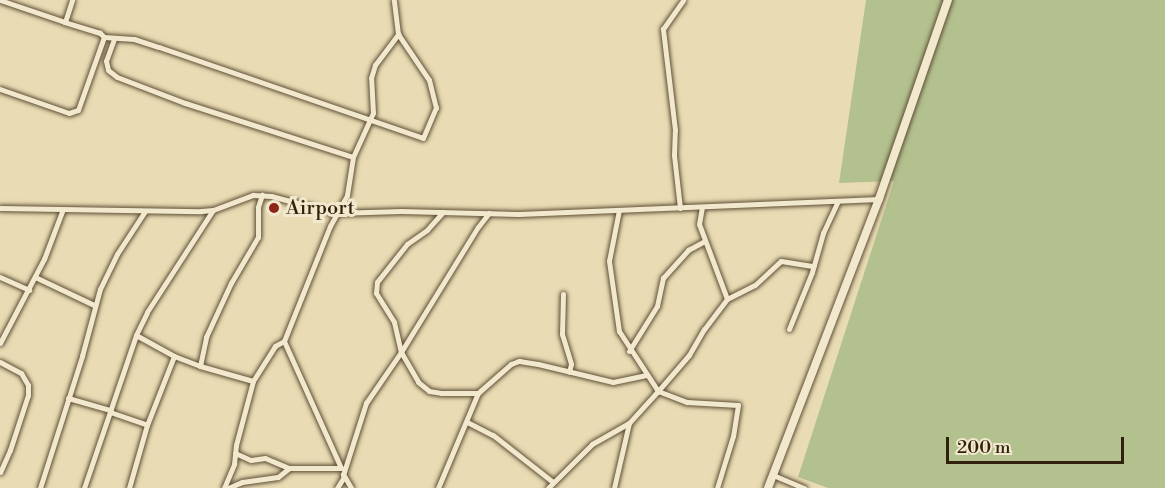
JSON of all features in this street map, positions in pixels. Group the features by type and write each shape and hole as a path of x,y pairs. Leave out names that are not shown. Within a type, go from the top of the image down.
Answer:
{"main road":[{"path":"768,488 879,199 948,0"}],"street":[{"path":"0,0 100,33 104,37 134,39 159,47 372,118 423,138 436,108 429,80 398,34 394,0"},
{"path":"65,22 72,0"},
{"path":"680,208 674,155 675,130 663,29 683,0"},
{"path":"226,488 234,464 253,381 274,346 284,341 335,213 347,195 353,157 372,118 374,102 371,78 375,65 398,34"},
{"path":"0,89 74,113 80,108 104,37"},
{"path":"114,39 106,61 108,70 117,77 185,103 353,157"},
{"path":"0,203 0,208 213,210 246,196 262,195 335,213 489,213 680,208 879,199"},
{"path":"200,366 210,329 231,283 258,237 258,207 262,195"},
{"path":"789,329 814,266 823,232 838,201"},
{"path":"702,207 699,224 727,299"},
{"path":"0,343 35,278 63,208"},
{"path":"84,488 136,335 147,312 213,210"},
{"path":"619,210 609,261 610,278 619,331 629,351 658,391 687,402 738,405 733,436 717,488"},
{"path":"40,488 94,305 108,269 145,211"},
{"path":"443,212 427,230 408,244 377,282 376,293 394,322 401,352 418,382 429,391 478,393"},
{"path":"337,488 344,476 366,403 489,213"},
{"path":"629,351 657,306 663,278 688,250 705,241"},
{"path":"548,488 592,444 629,423 689,355 704,329 727,299 755,285 781,261 814,266"},
{"path":"0,277 29,290"},
{"path":"35,278 94,305"},
{"path":"563,294 562,334 571,364 569,372"},
{"path":"136,335 174,356 253,381"},
{"path":"284,341 351,488"},
{"path":"129,488 147,425 174,356"},
{"path":"438,488 478,393 511,364 519,361 613,382 646,375"},
{"path":"0,362 21,373 28,385 28,395 0,472"},
{"path":"68,398 147,425"},
{"path":"467,422 493,435 553,482"},
{"path":"614,488 629,423"},
{"path":"235,453 251,460 265,458 289,468 304,470 340,468"},
{"path":"226,488 242,482 278,477 289,468"},
{"path":"773,475 804,488"}],"green space":[{"path":"866,0 1165,0 1165,488 828,488 798,477 894,181 839,183"}],"place":[{"name":"Airport","path":"274,208"}]}
